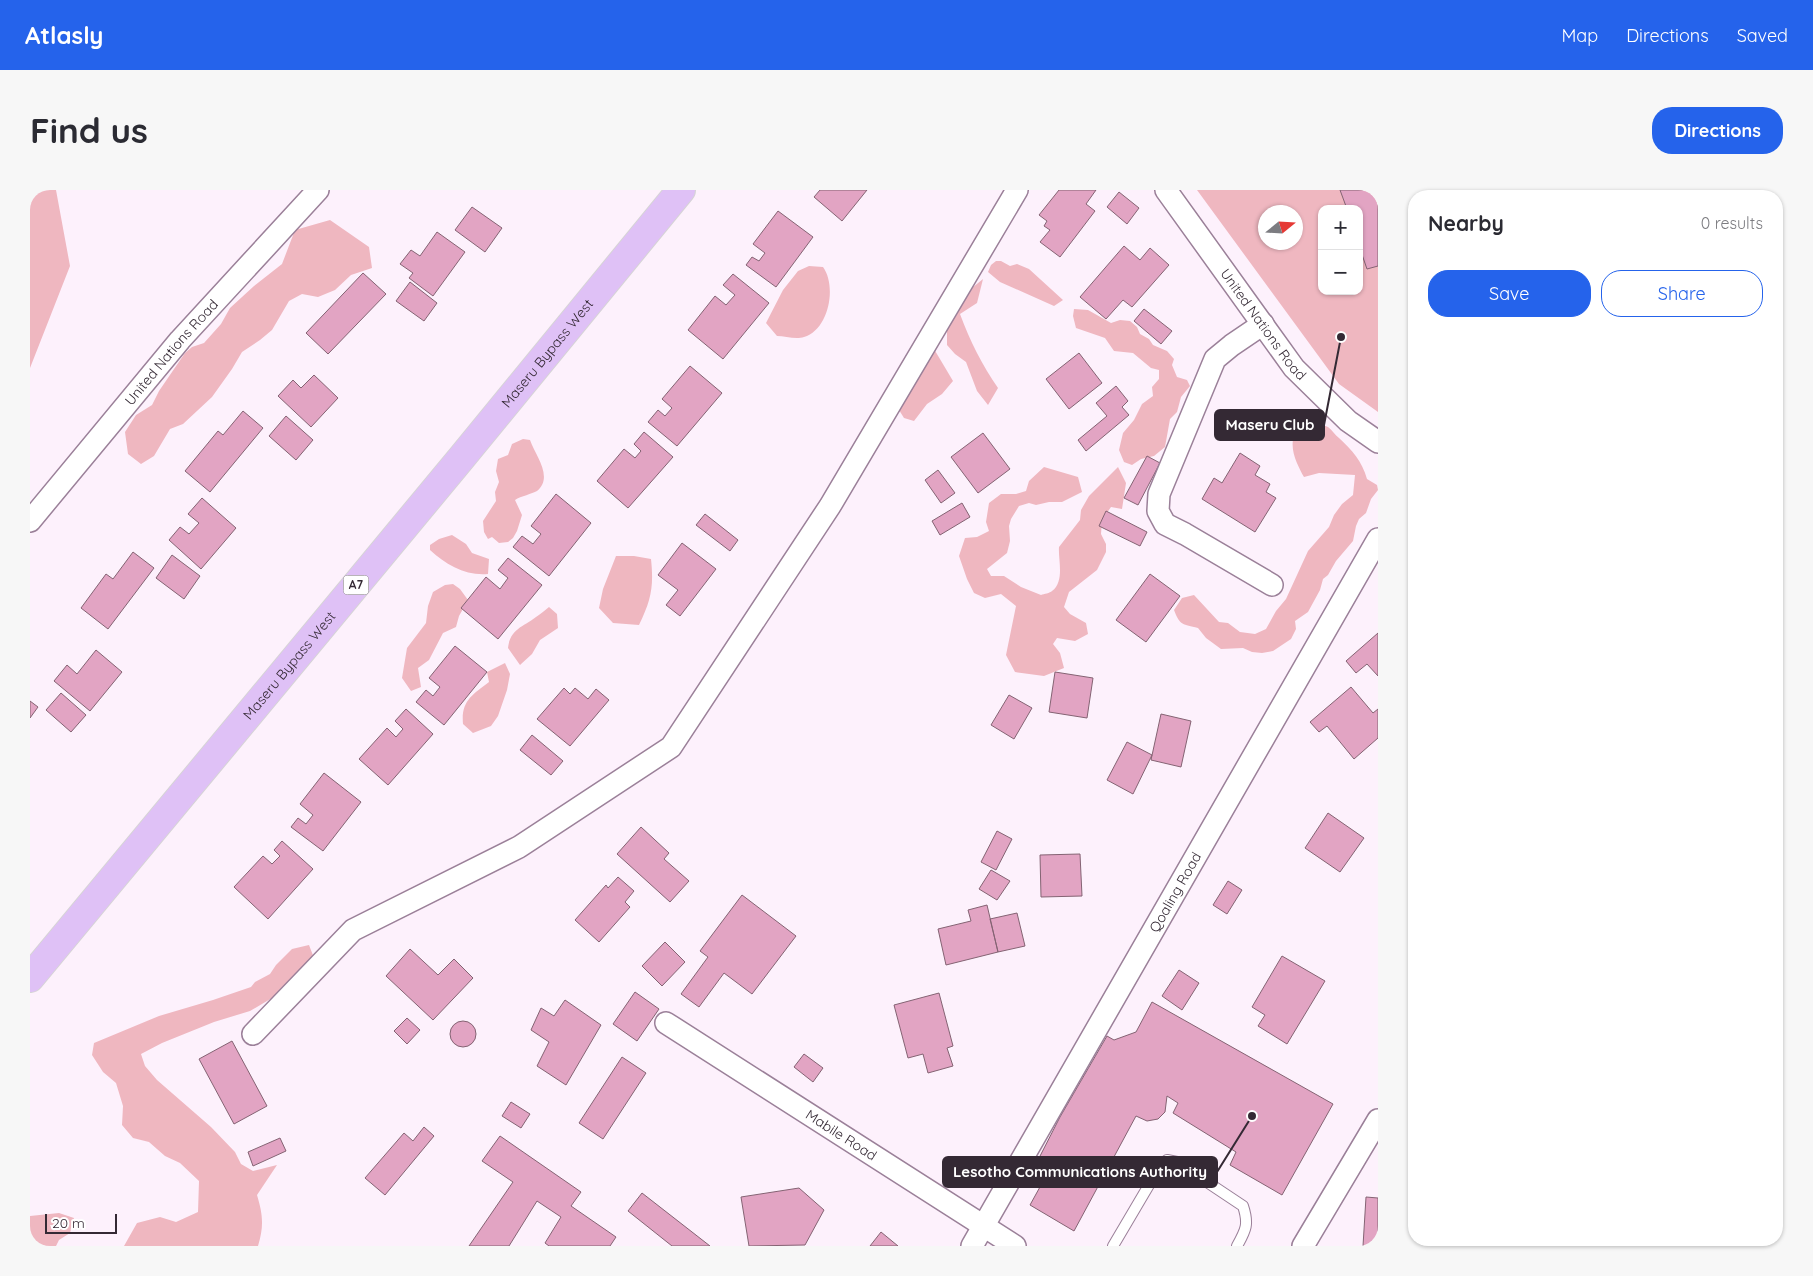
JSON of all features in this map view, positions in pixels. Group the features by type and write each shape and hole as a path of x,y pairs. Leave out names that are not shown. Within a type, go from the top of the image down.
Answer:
{"main road":[{"name":"Maseru Bypass West","path":"30,978 457,464 681,190"}],"street":[{"name":"United Nations Road","path":"30,521 180,340 318,190"},
{"path":"253,1034 353,930 519,847 671,747 830,506 1017,190"},
{"name":"United Nations Road","path":"1166,190 1294,368 1348,421 1378,442"},
{"path":"1263,324 1215,359 1160,494 1158,511 1165,524 1272,585"},
{"name":"Qoaling Road","path":"972,1246 1378,539"},
{"name":"Mabile Road","path":"666,1023 1015,1246"},
{"path":"1303,1246 1378,1120"}],"lane":[{"path":"1113,1246 1159,1168 1167,1160 1178,1162 1243,1206 1247,1218 1245,1232 1237,1246"}],"shaded area":[{"path":"30,190 56,190 70,266 30,368"},
{"path":"1197,190 1378,190 1378,412 1339,384"},
{"path":"330,220 369,247 372,268 351,275 335,290 318,297 302,294 289,301 272,330 242,352 212,397 183,424 170,429 154,456 141,464 128,454 125,432 136,415 152,405 159,391 185,353 192,347 204,343 221,324 230,308 282,264 295,230"},
{"path":"996,261 1001,261 1010,266 1017,264 1029,269 1063,300 1054,306 1000,282 988,272 991,265"},
{"path":"809,266 823,267 827,275 830,296 825,317 813,333 804,337 777,336 766,323 783,290 798,271"},
{"path":"983,279 977,303 960,314 977,352 998,388 988,405 977,391 966,362 947,345 947,319 967,292"},
{"path":"1074,309 1088,310 1111,323 1120,320 1130,321 1137,327 1140,334 1149,339 1153,345 1167,351 1174,359 1172,365 1177,377 1187,380 1190,386 1181,397 1177,412 1170,419 1165,447 1154,456 1141,459 1132,465 1124,462 1119,450 1123,433 1134,420 1142,404 1153,396 1152,387 1159,379 1159,370 1151,368 1133,353 1114,351 1105,338 1076,328 1073,316"},
{"path":"934,349 953,381 942,394 927,404 914,421 904,418 899,410"},
{"path":"1308,423 1328,427 1356,456 1367,479 1377,485 1378,490 1371,499 1366,513 1359,519 1353,541 1323,579 1320,590 1308,612 1295,621 1296,629 1291,639 1273,651 1262,653 1252,652 1243,648 1221,649 1206,638 1198,628 1180,622 1174,610 1182,598 1194,595 1219,622 1228,623 1240,632 1255,634 1266,629 1276,611 1286,599 1308,551 1329,527 1334,515 1342,504 1353,495 1355,475 1319,473 1304,477 1294,456 1293,443 1296,432"},
{"path":"523,439 530,440 542,466 544,479 537,491 515,500 522,515 517,531 508,542 499,543 492,537 488,539 484,532 483,521 496,501 495,492 499,482 496,471 498,459 508,455 512,444"},
{"path":"1044,467 1078,477 1082,492 1062,502 1036,505 1029,503 1019,506 1009,526 1010,541 1007,553 987,569 991,576 1004,576 1021,587 1041,595 1051,592 1056,587 1060,576 1059,547 1080,520 1081,510 1089,496 1118,467 1126,483 1122,509 1111,507 1102,520 1101,534 1106,544 1106,552 1097,570 1069,592 1064,607 1070,614 1086,623 1088,634 1075,641 1057,638 1053,644 1060,653 1064,668 1044,676 1015,672 1006,655 1016,606 1001,594 985,598 974,593 959,556 965,538 977,537 989,531 986,522 989,503 1001,494 1016,494 1026,491 1029,481"},
{"path":"452,535 466,544 472,553 489,559 488,574 464,571 450,565 430,550 430,545 439,539"},
{"path":"616,556 634,556 651,559 651,593 639,625 613,623 599,608 603,589"},
{"path":"453,584 460,589 468,600 459,616 456,627 443,633 429,660 418,668 421,687 411,691 402,678 407,648 426,623 428,606 433,592 445,585"},
{"path":"549,607 557,614 558,628 540,640 532,654 520,665 508,648 511,637 514,632"},
{"path":"505,663 510,674 507,690 498,716 491,726 473,733 463,724 466,704 473,695 489,682 487,672"},
{"path":"309,945 314,958 298,978 283,986 272,998 250,1011 214,1022 162,1043 141,1054 145,1066 157,1080 211,1127 235,1152 241,1164 253,1171 277,1165 257,1195 262,1220 258,1246 124,1246 137,1223 160,1217 176,1222 198,1212 199,1181 180,1163 165,1156 149,1142 133,1138 122,1125 123,1106 116,1083 103,1072 92,1055 94,1043 159,1016 251,987 255,982 270,974 292,949"},
{"path":"59,1213 74,1218 70,1233 59,1240 56,1246 30,1246 30,1216"}],"building":[{"path":"820,190 867,190 842,221 814,197"},
{"path":"1059,190 1096,190 1086,204 1095,211 1060,257 1040,242 1050,230 1044,226 1047,221 1039,215"},
{"path":"1340,190 1378,190 1378,266 1367,269 1363,258 1363,205 1346,205"},
{"path":"1119,192 1139,208 1127,224 1107,207"},
{"path":"472,207 502,228 485,252 455,230"},
{"path":"778,211 813,237 776,287 746,265 752,257 759,261 765,253 753,244"},
{"path":"437,232 465,252 433,296 409,278 413,273 400,264 411,250 420,256"},
{"path":"1124,246 1140,260 1150,248 1169,265 1132,307 1123,300 1106,319 1080,297"},
{"path":"363,273 386,294 328,354 306,333"},
{"path":"733,274 769,303 723,359 688,330 715,296 726,305 735,295 723,285"},
{"path":"410,282 437,303 424,321 396,301"},
{"path":"1144,309 1172,331 1161,344 1134,321"},
{"path":"1079,353 1102,383 1069,409 1046,379"},
{"path":"690,366 722,393 677,446 648,422 658,410 665,416 672,408 662,399"},
{"path":"314,375 338,398 311,427 278,396 293,380 301,388"},
{"path":"1116,386 1128,401 1122,407 1129,415 1086,451 1078,440 1107,416 1096,403"},
{"path":"243,411 263,428 210,492 185,471 218,431 223,435"},
{"path":"286,416 313,440 296,460 269,436"},
{"path":"644,432 673,457 628,508 597,481 624,449 635,458 641,451 634,444"},
{"path":"983,433 1010,469 978,493 951,457"},
{"path":"1240,453 1260,466 1255,475 1270,484 1266,492 1276,498 1255,532 1202,499 1214,478 1222,483"},
{"path":"1147,456 1160,463 1138,505 1124,498"},
{"path":"938,470 955,493 941,503 925,480"},
{"path":"556,494 591,523 549,576 513,547 522,536 533,544 541,534 531,526"},
{"path":"202,498 236,528 201,569 169,540 180,527 189,534 199,523 188,514"},
{"path":"962,503 970,517 940,535 932,521"},
{"path":"1106,511 1147,532 1140,546 1099,526"},
{"path":"705,514 738,540 730,551 696,525"},
{"path":"682,543 716,569 680,616 666,605 678,590 658,575"},
{"path":"133,552 154,568 108,629 81,608 106,574 113,579"},
{"path":"172,555 200,576 184,599 156,578"},
{"path":"508,558 542,585 498,639 461,608 486,577 500,589 508,578 498,570"},
{"path":"1150,574 1180,596 1146,642 1116,620"},
{"path":"1378,633 1378,676 1367,664 1356,673 1346,661"},
{"path":"455,646 487,672 444,725 416,702 426,690 433,696 440,687 429,678"},
{"path":"96,650 122,672 90,711 54,681 67,665 77,674"},
{"path":"1055,672 1093,678 1087,718 1049,712"},
{"path":"1351,687 1373,713 1378,709 1378,738 1354,759 1327,726 1319,732 1310,722"},
{"path":"564,688 570,694 575,688 588,699 596,689 609,700 570,746 537,719"},
{"path":"61,693 86,715 71,732 46,710"},
{"path":"1009,695 1032,708 1014,739 991,725"},
{"path":"30,701 38,707 30,718"},
{"path":"406,709 433,734 388,785 359,759 387,728 396,737 403,729 395,721"},
{"path":"1161,714 1191,721 1181,767 1151,760"},
{"path":"532,735 563,761 551,775 520,750"},
{"path":"1127,742 1152,755 1133,794 1107,780"},
{"path":"324,773 361,802 323,851 291,827 298,818 306,824 313,815 300,804"},
{"path":"1328,813 1364,838 1340,872 1305,848"},
{"path":"641,827 669,853 664,859 689,881 670,902 617,854"},
{"path":"997,831 1012,839 996,870 981,862"},
{"path":"282,841 313,869 268,919 234,887 263,856 272,864 280,856 274,850"},
{"path":"1080,854 1082,896 1041,897 1040,855"},
{"path":"991,870 1010,881 997,900 979,889"},
{"path":"618,877 634,891 625,902 630,907 599,942 575,920 606,885 608,888"},
{"path":"1228,881 1242,890 1227,914 1213,905"},
{"path":"742,895 796,936 752,994 724,973 699,1007 681,994 708,957 700,951"},
{"path":"987,905 998,952 946,965 938,929 971,921 968,910"},
{"path":"1017,913 1025,946 998,952 990,919"},
{"path":"665,942 685,962 662,986 642,966"},
{"path":"410,949 438,975 454,959 473,978 433,1020 386,976"},
{"path":"1282,956 1325,981 1287,1044 1258,1026 1265,1015 1252,1007"},
{"path":"1179,970 1199,983 1182,1010 1162,996"},
{"path":"635,992 659,1009 637,1041 613,1024"},
{"path":"939,993 953,1046 947,1048 953,1066 928,1073 923,1054 908,1058 894,1005"},
{"path":"565,1000 601,1025 566,1085 537,1066 549,1042 531,1030 541,1008 554,1016"},
{"path":"1152,1002 1333,1104 1282,1195 1230,1165 1236,1152 1173,1113 1178,1103 1167,1096 1165,1112 1158,1119 1147,1121 1136,1116 1074,1231 1030,1205 1051,1167 1038,1160 1060,1117 1107,1036 1114,1040 1136,1032"},
{"path":"407,1018 420,1030 407,1044 394,1031"},
{"path":"463,1021 473,1024 476,1034 473,1044 463,1047 453,1044 450,1034 453,1024"},
{"path":"232,1041 267,1106 234,1124 199,1059"},
{"path":"804,1054 823,1068 813,1082 794,1067"},
{"path":"622,1057 646,1073 603,1139 579,1123"},
{"path":"511,1102 530,1114 521,1128 502,1116"},
{"path":"424,1127 434,1136 385,1195 365,1178 404,1133 413,1141"},
{"path":"500,1136 581,1192 571,1206 616,1237 610,1246 549,1246 545,1243 561,1217 537,1201 509,1246 469,1246 513,1182 482,1161"},
{"path":"280,1138 286,1151 253,1166 248,1152"},
{"path":"799,1188 824,1210 805,1245 749,1246 741,1197"},
{"path":"642,1193 710,1246 672,1246 628,1211"},
{"path":"1366,1197 1378,1198 1378,1246 1363,1246"},
{"path":"881,1232 898,1246 870,1246"}],"place":[{"name":"Maseru Club","path":"1341,337"},
{"name":"Lesotho Communications Authority","path":"1252,1116"}]}
